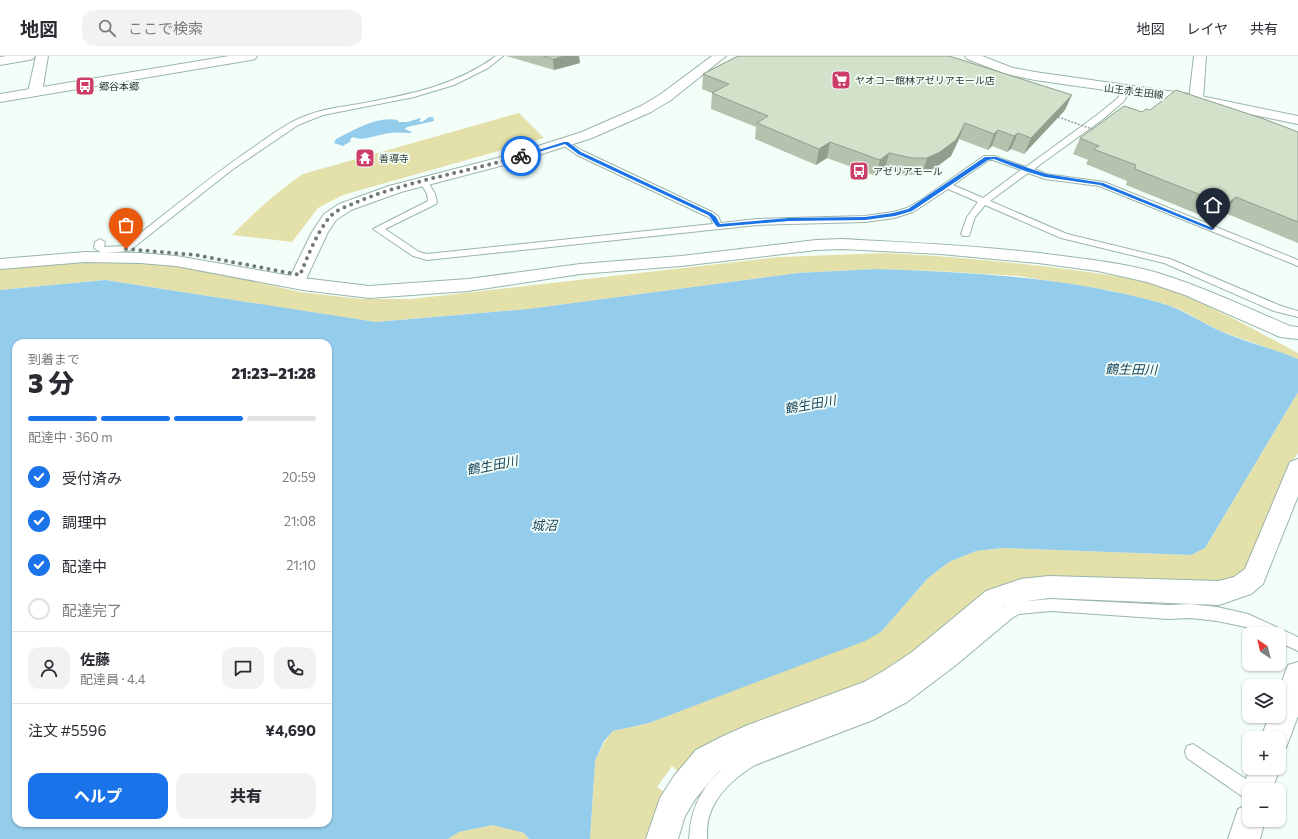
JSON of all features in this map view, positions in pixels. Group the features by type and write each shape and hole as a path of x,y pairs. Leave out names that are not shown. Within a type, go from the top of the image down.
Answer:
{"street":[{"path":"0,61 29,56"},
{"path":"35,92 42,56"},
{"path":"0,98 251,56"},
{"path":"126,249 196,255 300,275 320,232 330,217 337,211 365,199 423,180 511,159 566,143 615,124 646,109 720,56"},
{"name":"山王赤生田線","path":"971,56 1004,68 1035,76 1196,100 1298,120"},
{"path":"1196,100 1200,56"},
{"path":"0,264 85,257 140,258 176,261 303,284 369,292 468,285 580,268 681,261 816,245 842,244 941,249 1038,258 1098,266 1145,276 1191,291 1287,332 1298,334"},
{"path":"662,839 671,809 685,787 708,761 731,747 758,735 871,693 895,680 922,662 994,599 1009,593 1029,588 1049,587 1219,593 1242,586 1254,576 1298,468"},
{"path":"1278,731 1298,675"},
{"path":"1244,839 1247,827"}],"lane":[{"path":"100,242 99,248 102,250 126,249 242,158 299,121 327,112 385,101 436,88 466,78 492,64 500,56"},
{"path":"966,234 975,210 984,201 1109,110 1121,99 1126,90"},
{"path":"566,143 587,156 710,214 715,218 718,226"},
{"path":"423,180 431,194 433,202 378,229 416,254 427,257 718,226 789,220 865,218 894,215 910,210 948,186 987,158 994,158 1026,170 1066,180 1101,184 1298,263"},
{"path":"948,186 1064,236 1167,261 1278,309 1298,314"},
{"path":"698,839 701,812 715,789 734,769 750,759 873,712 902,697 952,660 1007,613 1017,608 1051,605 1169,612 1190,611 1217,614 1248,621 1262,627"},
{"path":"1286,638 1298,644"},
{"path":"1193,752 1242,786"}],"path":[{"path":"1058,117 1102,132"}],"shaded area":[{"path":"519,113 544,138 343,195 318,208 292,242 232,235 266,203 303,174"},
{"path":"886,253 1036,265 1143,282 1170,290 1219,312 1298,353 1298,359 1218,330 1181,310 1162,303 1108,290 1019,276 936,271 876,269 797,273 528,309 375,322 105,280 0,290 0,270 87,261 146,262 207,271 300,292 360,299 411,299 780,257"},
{"path":"1298,392 1298,453 1293,460 1248,562 1240,576 1224,585 1019,580 1001,586 984,593 885,673 682,775 672,766 657,787 668,795 654,839 590,839 595,761 605,741 613,731 649,723 881,632 928,578 949,562 976,551 1003,548 1191,555 1205,548"},
{"path":"493,825 524,833 529,839 448,839 459,832"}],"water":[{"path":"429,117 433,117 434,121 407,127 405,129 412,132 411,133 393,133 362,139 353,137 350,139 351,141 343,146 334,143 336,139 373,122 390,119 398,120 398,122 408,122 420,118 421,119 419,121 422,122"},
{"name":"城沼","path":"876,269 1019,277 1090,287 1161,303 1228,334 1298,359 1298,392 1205,548 1191,555 1003,548 976,551 949,562 928,578 881,632 865,641 649,723 613,731 604,741 595,761 590,839 529,839 524,833 493,825 459,832 448,839 0,839 0,290 105,280 376,322 528,309 797,273"}],"building":[{"path":"543,56 565,56 553,59"},
{"path":"738,56 949,56 1072,95 1031,138 1018,133 1014,136 998,130 994,134 965,123 956,140 940,152 927,158 912,158 889,153 880,160 830,142 819,149 757,123 768,116 712,93 729,84 703,74"},
{"path":"1176,90 1264,119 1298,132 1298,222 1236,197 1226,205 1135,169 1136,165 1093,149 1099,146 1080,138 1124,106 1142,112 1146,109 1150,110"}],"way so far":[{"path":"126,249 196,255 300,275 320,232 330,217 337,211 395,188 521,156"}],"place":[{"name":"ヤオコー館林アゼリアモール店","path":"841,80"},
{"name":"郷谷本郷","path":"85,86"},
{"name":"善導寺","path":"365,158"},
{"name":"アゼリアモール","path":"859,171"}],"route":[{"path":"521,156 566,143 580,153 594,160 710,214 715,218 718,226 757,222 865,218 894,215 910,210 948,186 987,158 994,158 1045,176 1101,184 1213,229"}],"water label":[{"name":"鶴生田川","path":"1131,369"},
{"name":"鶴生田川","path":"810,404"},
{"name":"鶴生田川","path":"492,465"}]}
